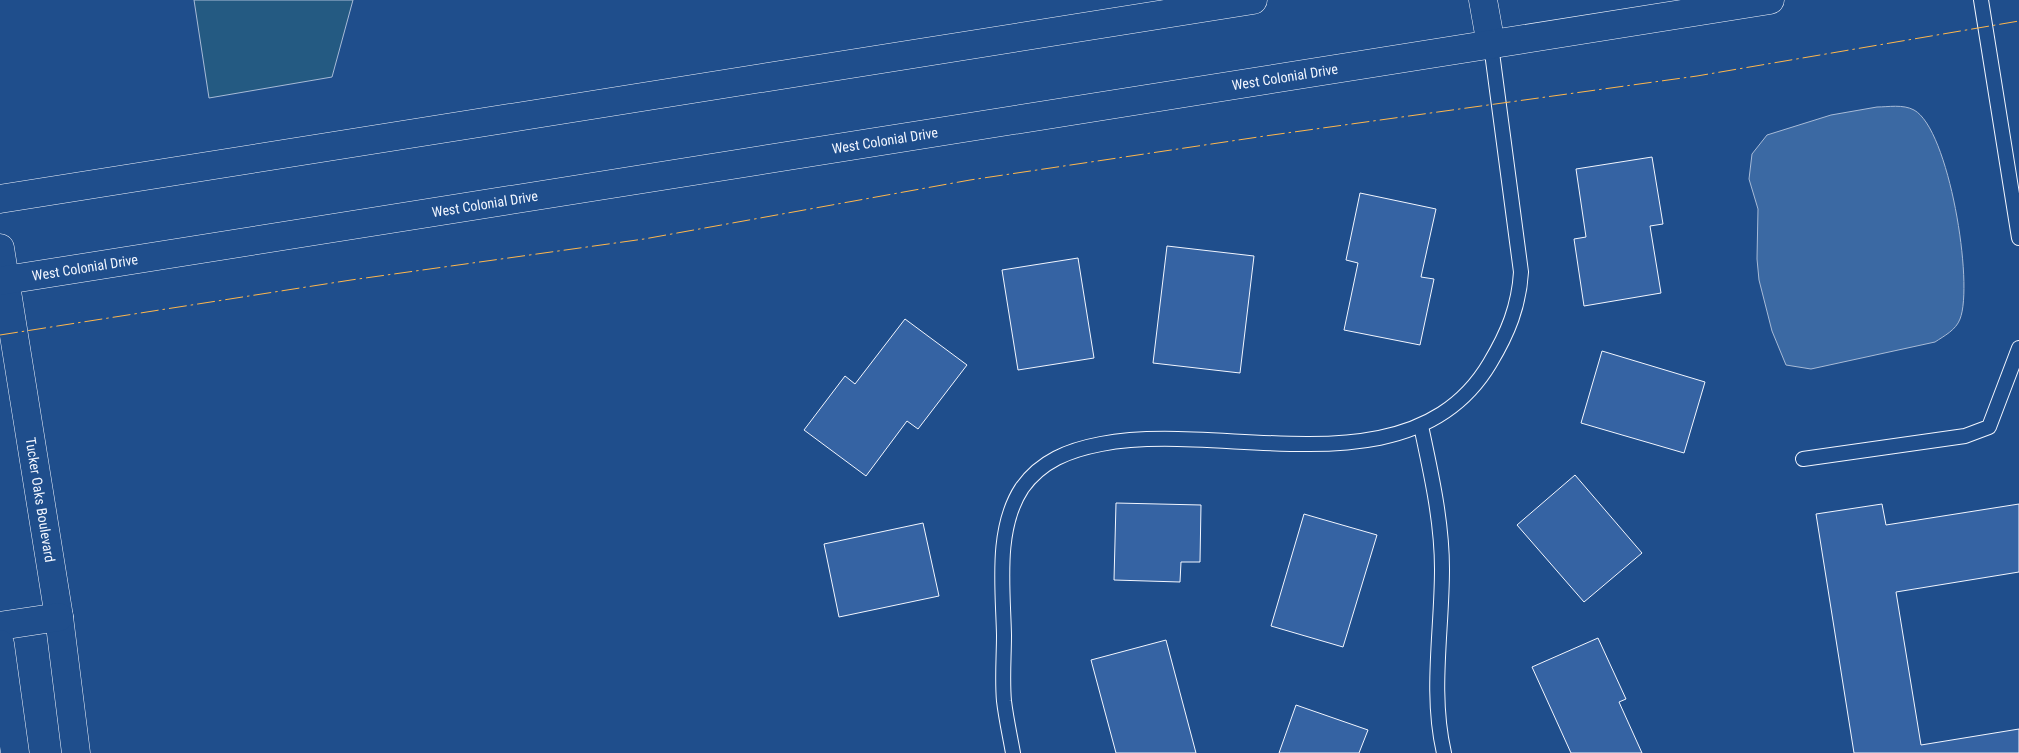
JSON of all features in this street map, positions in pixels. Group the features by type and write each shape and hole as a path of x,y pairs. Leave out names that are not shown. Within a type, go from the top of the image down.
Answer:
{"main road":[{"path":"0,199 1253,0"},
{"path":"1483,0 1490,45"},
{"name":"West Colonial Drive","path":"3,280 1770,0"},
{"name":"Tucker Oaks Boulevard","path":"0,248 3,280 58,617 76,753"},
{"path":"0,626 58,617"},
{"path":"0,644 15,753"}],"lane":[{"path":"1981,0 2019,238"},
{"path":"1013,753 1004,700 1003,577 1006,531 1012,508 1023,488 1042,466 1060,455 1128,439 1170,437 1319,444 1362,441 1399,435 1434,420 1461,400 1484,373 1499,348 1520,297 1522,272 1490,45"},
{"path":"1803,459 1965,436 1989,427 2019,348"},
{"path":"1421,426 1440,530 1442,570 1436,702 1444,753"}],"shaded area":[{"path":"194,0 353,0 332,77 209,98"},
{"path":"1900,106 1914,110 1927,123 1938,146 1948,175 1961,242 1964,274 1960,319 1953,330 1935,342 1811,369 1786,365 1772,331 1759,280 1757,259 1758,209 1749,179 1752,154 1767,135 1831,115 1877,107"}],"building":[{"path":"1652,157 1663,224 1650,226 1661,293 1584,306 1574,239 1586,237 1576,169"},
{"path":"1360,193 1436,209 1421,277 1434,279 1420,345 1344,330 1358,263 1346,260"},
{"path":"1167,246 1254,256 1240,373 1153,363"},
{"path":"1078,258 1094,358 1018,370 1002,270"},
{"path":"905,319 967,365 918,429 907,421 866,476 804,430 845,376 855,384"},
{"path":"1602,351 1705,382 1684,453 1581,423"},
{"path":"1575,475 1642,553 1584,602 1517,525"},
{"path":"1116,503 1201,505 1200,562 1181,562 1180,582 1114,580"},
{"path":"1882,504 1886,525 2019,504 2019,572 1896,592 1921,745 2019,729 2019,753 1854,753 1816,514"},
{"path":"1304,514 1377,535 1343,647 1271,626"},
{"path":"923,523 939,596 839,617 824,544"},
{"path":"1598,638 1626,699 1619,702 1642,753 1571,753 1532,667"},
{"path":"1166,640 1196,753 1116,753 1091,660"},
{"path":"1296,705 1368,730 1359,753 1279,753"}],"power":[{"path":"0,335 351,280 644,239 970,180 1265,136 1697,76 2019,21"}]}
